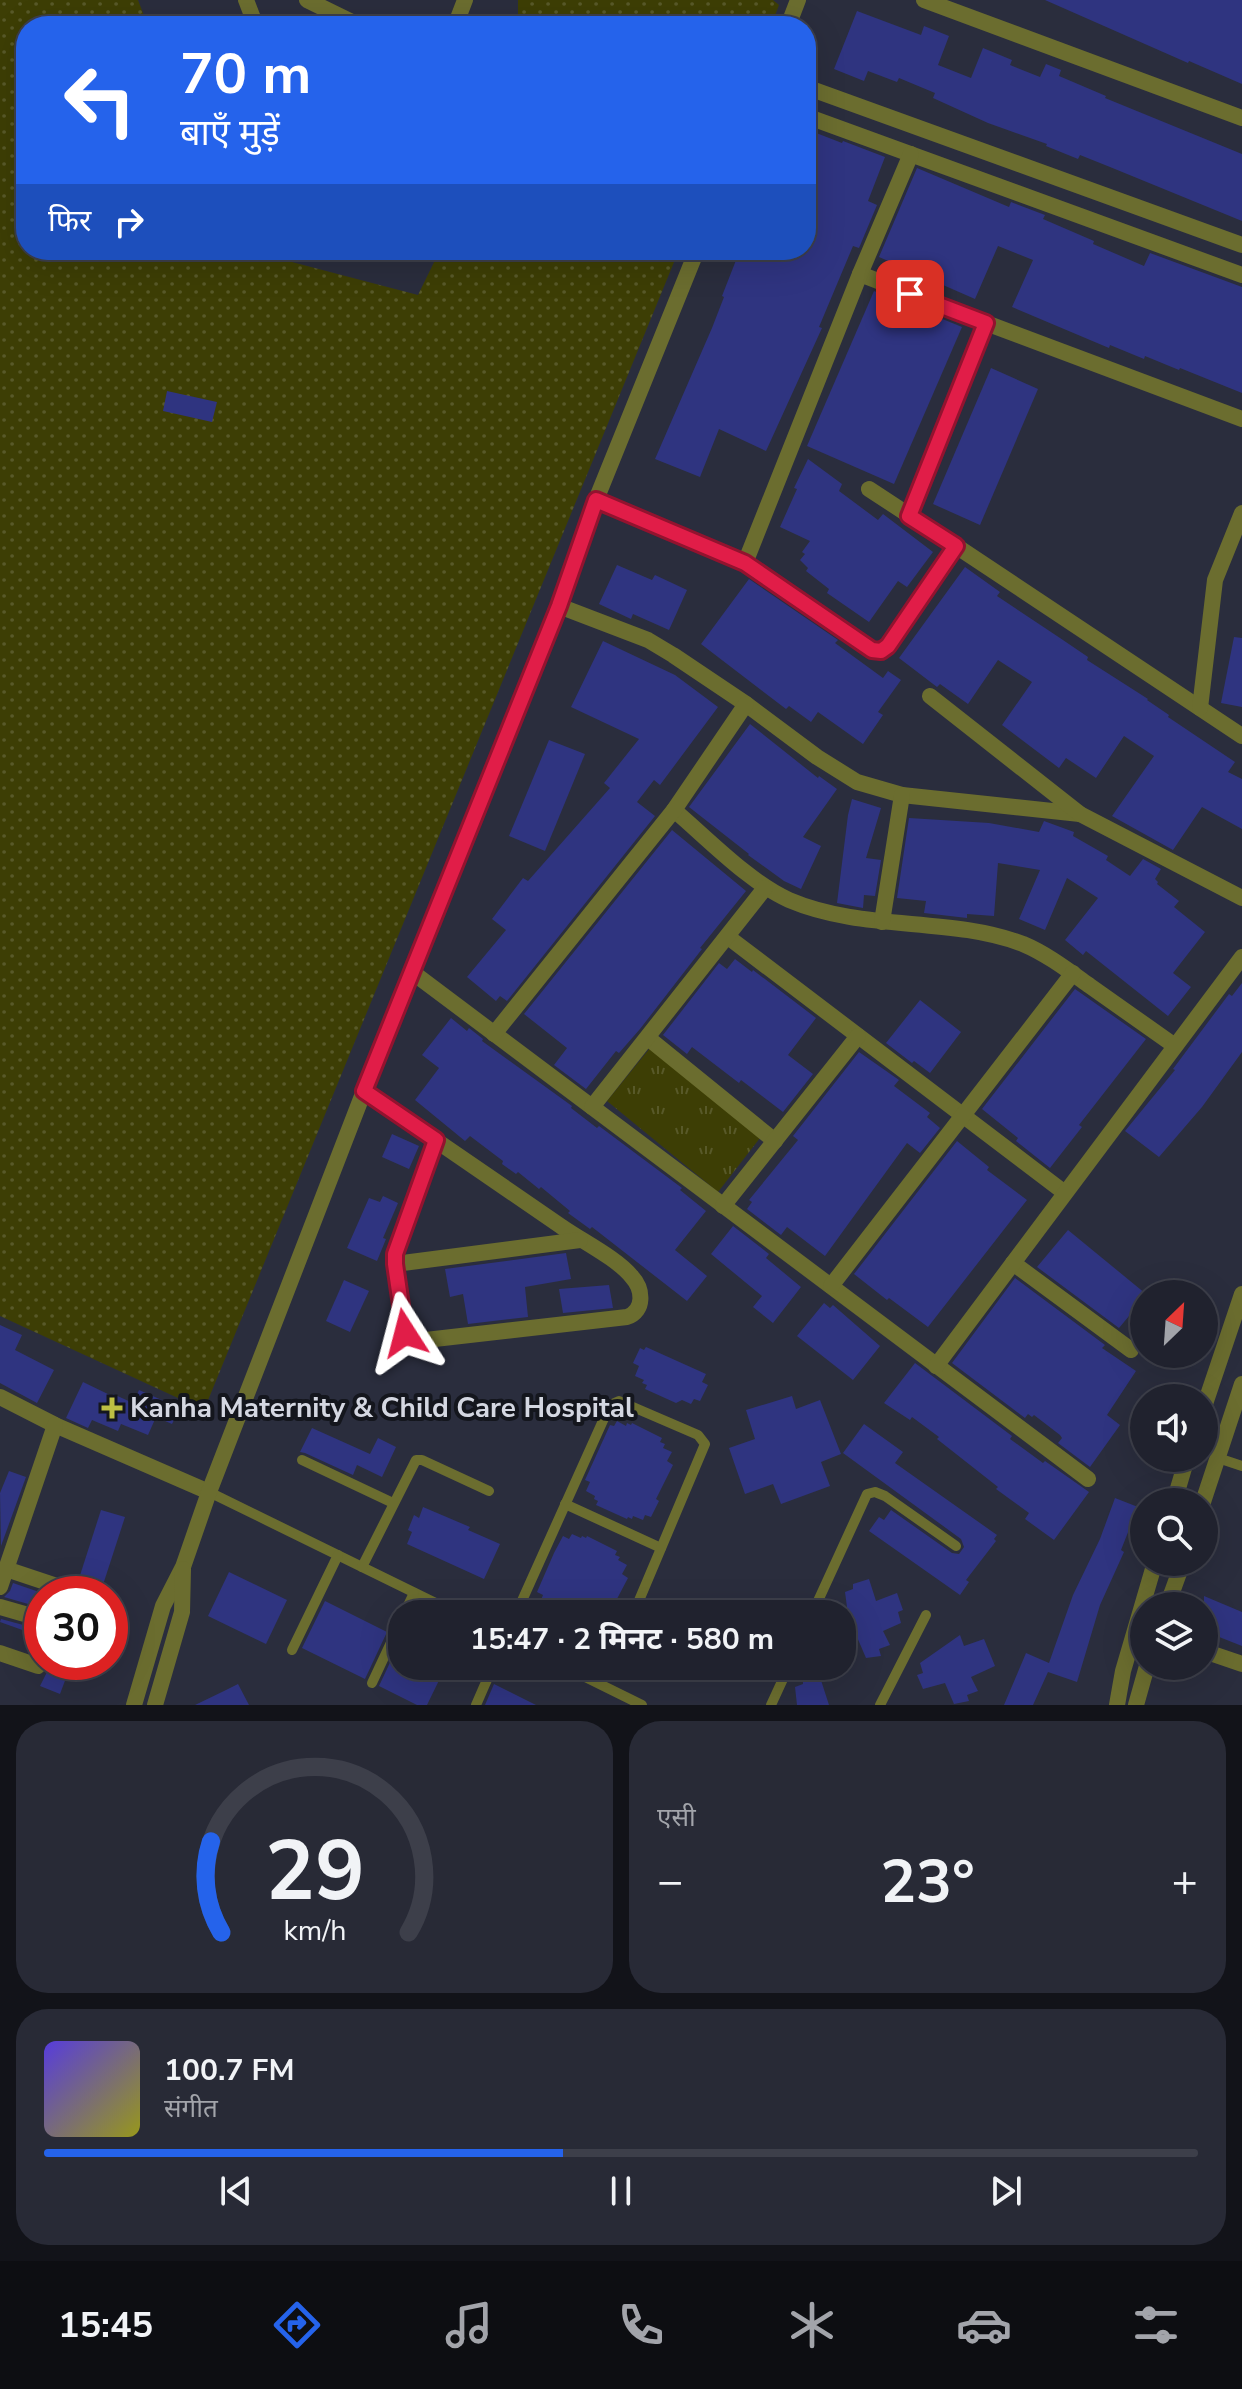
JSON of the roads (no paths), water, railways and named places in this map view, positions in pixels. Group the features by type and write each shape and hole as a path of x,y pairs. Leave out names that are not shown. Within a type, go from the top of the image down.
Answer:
{"street":[{"path":"307,0 340,16"},
{"path":"924,0 1242,118"},
{"path":"816,91 1242,245"},
{"path":"816,120 1242,275"},
{"path":"745,563 911,154"},
{"path":"134,1705 163,1606 183,1567 364,1091 559,606 596,500 693,260"},
{"path":"860,274 1242,419"},
{"path":"909,516 986,323"},
{"path":"869,489 1242,736"},
{"path":"596,500 745,563 872,650 881,651 888,646 956,546"},
{"path":"1200,708 1215,580 1242,513"},
{"path":"559,606 648,640 857,782 902,795 1080,814"},
{"path":"930,696 1080,814 1242,898"},
{"path":"494,1034 674,810 746,704"},
{"path":"882,922 902,795"},
{"path":"674,810 765,888 789,900 821,911 882,922 995,935 1026,945 1073,973 1175,1046"},
{"path":"592,1107 765,888"},
{"path":"728,937 1065,1193"},
{"path":"936,1366 1242,957"},
{"path":"412,972 1088,1479"},
{"path":"831,1286 1073,973"},
{"path":"723,1206 858,1036"},
{"path":"648,1038 775,1141"},
{"path":"364,1091 436,1140 633,1277 639,1287 640,1307 633,1315 417,1341 410,1339 405,1333 395,1264 398,1244 436,1140"},
{"path":"395,1264 580,1240"},
{"path":"1013,1263 1130,1349"},
{"path":"1212,1384 1242,1294"},
{"path":"1218,1458 1242,1384"},
{"path":"0,1397 55,1425 209,1492"},
{"path":"0,1587 55,1425"},
{"path":"155,1705 182,1612 183,1567"},
{"path":"6,1569 27,1576"},
{"path":"1117,1705 1123,1671 1151,1576"},
{"path":"0,1607 24,1614"},
{"path":"0,1653 24,1661"},
{"path":"1218,1656 1242,1664"},
{"path":"1136,1705 1143,1680"}],"lane":[{"path":"522,1600 610,1405 625,1402 698,1435 703,1439 704,1449 639,1600"},
{"path":"1218,1458 1242,1466"},
{"path":"362,1567 413,1462 419,1459 489,1491"},
{"path":"302,1460 393,1503"},
{"path":"209,1492 429,1600"},
{"path":"818,1600 867,1494 875,1492 885,1496 956,1546"},
{"path":"565,1504 661,1548"},
{"path":"292,1650 338,1555"},
{"path":"411,1600 414,1593"},
{"path":"880,1705 926,1615"},
{"path":"372,1683 388,1648"},
{"path":"476,1705 487,1680"},
{"path":"591,1680 642,1705"},
{"path":"771,1705 783,1680"}],"place":[{"name":"Kanha Maternity & Child Care Hospital","path":"112,1408"}]}
